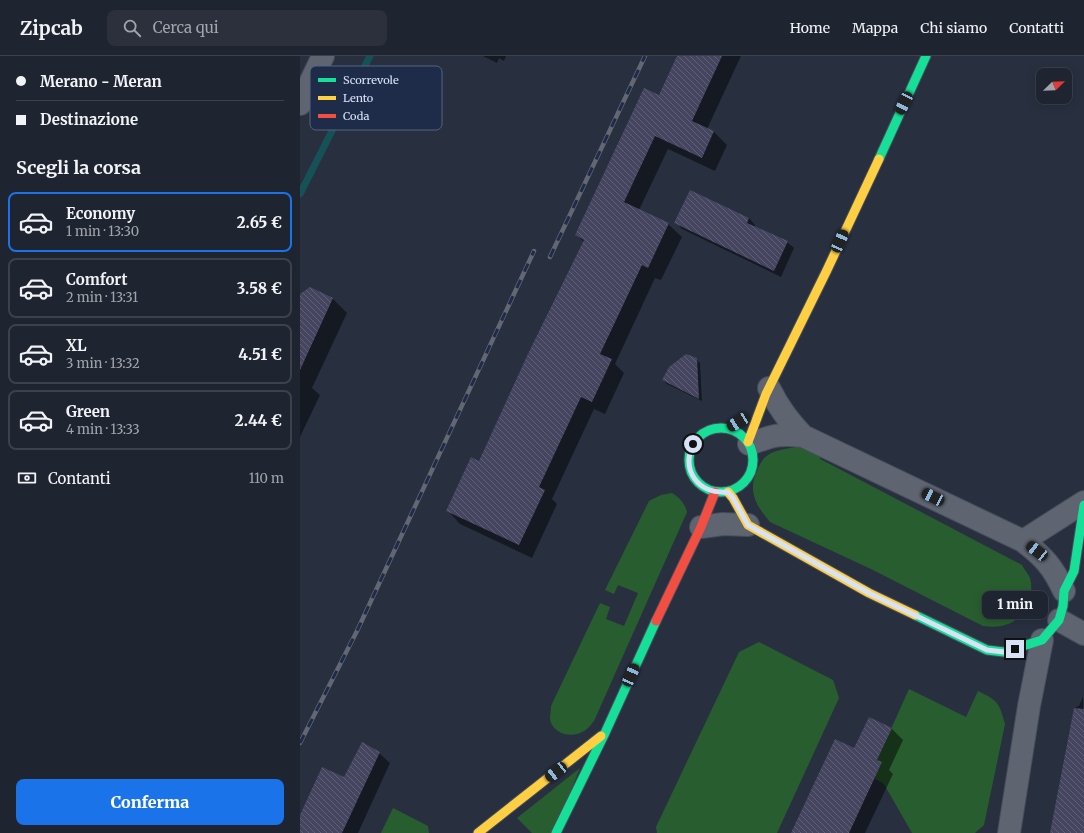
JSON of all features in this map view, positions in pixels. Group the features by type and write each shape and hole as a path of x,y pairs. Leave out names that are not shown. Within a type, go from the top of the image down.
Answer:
{"street":[{"path":"318,66 323,56"},
{"path":"748,443 768,391 827,270 924,58"},
{"path":"300,104 310,83"},
{"path":"748,414 768,391"},
{"path":"768,391 785,416 804,436"},
{"path":"728,428 738,422"},
{"path":"715,428 728,428 738,432 748,443 753,454 752,471 746,481 741,485 728,492 715,492 699,484 693,476 689,466 689,454 693,444 702,433 715,428"},
{"path":"748,443 775,435 787,434 804,436 1023,541 1048,562 1056,574 1064,591"},
{"path":"556,833 605,733 658,616 701,527 715,492"},
{"path":"728,492 748,525"},
{"path":"1023,541 1084,504"},
{"path":"1009,833 1029,706 1042,640 1059,620 1063,606 1064,591 1074,571 1084,504"},
{"path":"701,527 723,524 748,525 869,593 987,650 1004,652 1042,640"},
{"path":"1059,620 1084,634"},
{"path":"481,831 605,733"},
{"path":"481,831 495,830"}],"green space":[{"path":"795,447 804,447 822,453 820,459 1022,565 1030,578 1031,587 1030,597 1025,610 1016,620 1010,623 991,627 983,626 871,569 770,522 761,511 755,498 753,492 754,478 762,460 771,453"},
{"path":"672,493 682,501 687,512 594,721 586,730 580,733 571,735 561,733 551,724 551,706 600,603 610,607 606,619 624,626 638,593 618,585 614,594 605,590 649,501 661,495"},
{"path":"759,642 833,680 839,698 777,833 657,833 656,827 739,652"},
{"path":"909,689 966,717 978,691 994,700 1001,711 1005,724 984,825 975,833 912,833 884,784 874,778 882,762 877,760"},
{"path":"580,768 554,833 532,833 517,818"},
{"path":"393,808 428,826 429,833 381,833"}],"building":[{"path":"677,56 722,56 692,121 714,131 702,158 655,136 624,202 669,223 648,268 642,265 600,354 612,359 592,402 581,397 539,487 545,490 519,545 446,511 471,457 479,461 527,356 584,240 575,235 644,88 659,95"},
{"path":"690,190 749,218 747,223 788,241 774,271 674,223"},
{"path":"310,287 333,298 300,370 300,294"},
{"path":"686,354 697,358 699,399 662,380 669,367"},
{"path":"1074,708 1084,709 1084,833 1050,833"},
{"path":"869,717 892,728 877,760 882,762 849,833 791,833 835,739 854,748"},
{"path":"362,742 380,752 342,833 300,833 300,815 322,767 344,777"}],"waterway":[{"path":"365,66 370,56"},
{"path":"300,194 332,130"}],"railway":[{"path":"550,257 645,56"},
{"path":"300,743 357,631 534,251"}],"traffic: fast":[{"path":"879,159 926,56"},
{"path":"715,428 727,428 744,437 751,448 753,460 751,472 744,483 727,492 715,492 703,487 694,478 689,466 689,454 694,442 703,433 715,428"},
{"path":"915,615 987,650 1004,652 1042,640 1059,620 1063,606 1064,591 1074,571 1084,505"},
{"path":"556,833 605,733 656,621"}],"traffic: slow":[{"path":"748,442 766,394 827,270 879,159"},
{"path":"728,492 748,525 869,593 915,615"},
{"path":"478,833 601,736"}],"traffic: jam":[{"path":"656,621 701,527 715,492"}],"route":[{"path":"693,444 690,449 688,460 693,476 699,484 708,490 715,492 728,492 748,525 869,593 987,650 1004,652 1015,649"}]}
